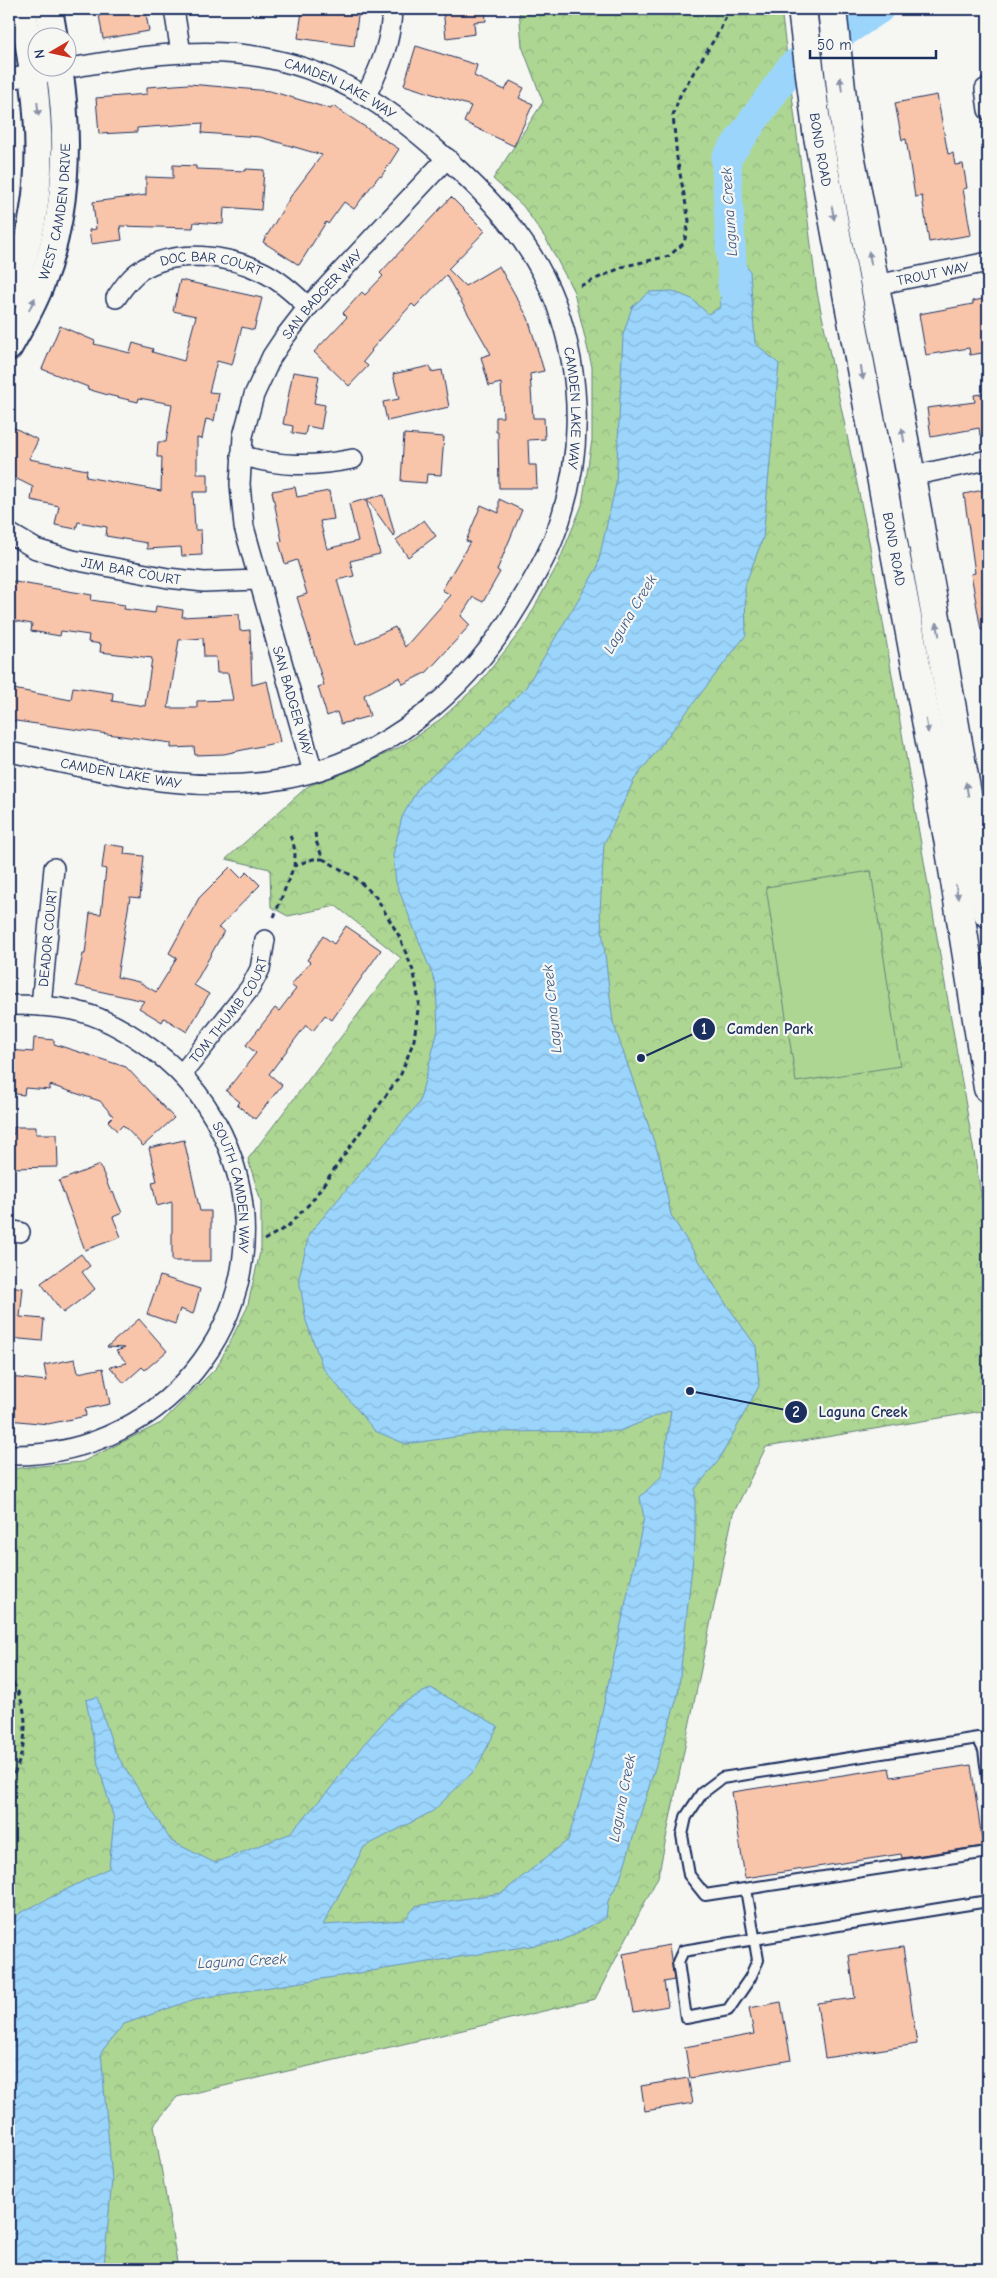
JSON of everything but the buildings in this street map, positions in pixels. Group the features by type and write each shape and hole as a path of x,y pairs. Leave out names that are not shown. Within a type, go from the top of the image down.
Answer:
{"main road":[{"name":"BOND ROAD","path":"802,9 818,131 949,844 988,1088"},
{"name":"BOND ROAD","path":"832,9 846,132 982,836 988,912"}],"street":[{"name":"WEST CAMDEN DRIVE","path":"23,9 32,28"},
{"path":"49,9 52,28"},
{"path":"174,9 181,53"},
{"path":"366,95 384,59 392,9"},
{"name":"CAMDEN LAKE WAY","path":"9,752 180,785 217,786 253,784 313,772 352,758 384,742 415,722 443,700 469,674 497,638 542,564 559,523 571,480 577,433 576,388 568,344 555,302 524,242 482,190 406,123 366,95 312,70 268,58 223,53 181,53 78,67"},
{"name":"CAMDEN LAKE WAY","path":"9,78 28,75"},
{"name":"WEST CAMDEN DRIVE","path":"9,295 28,240 36,205 40,164 40,125 50,78"},
{"name":"WEST CAMDEN DRIVE","path":"9,347 40,286 59,218 64,183 65,139 52,78"},
{"path":"985,89 988,110"},
{"name":"SAN BADGER WAY","path":"313,772 258,580 241,506 240,455 248,415 262,375 284,338 308,307 446,158"},
{"name":"DOC BAR COURT","path":"116,298 127,283 141,270 157,262 194,256 230,260 264,272 280,282 308,307"},
{"name":"TROUT WAY","path":"876,285 988,262"},
{"path":"240,455 276,464 294,466 313,466 353,458"},
{"path":"911,476 988,460"},
{"name":"JIM BAR COURT","path":"9,533 36,549 55,556 92,564 168,578 204,582 258,580"},
{"path":"949,844 982,836"},
{"name":"DEADOR COURT","path":"41,1006 54,868"},
{"name":"TOM THUMB COURT","path":"182,1074 250,988 260,968 266,940"},
{"name":"SOUTH CAMDEN WAY","path":"9,1004 73,1010 110,1023 145,1044 182,1074 206,1105 225,1139 241,1195 244,1234 240,1273 221,1329 206,1355 184,1383 156,1409 125,1430 107,1438 71,1449 9,1455"}],"lane":[{"path":"988,1780 984,1750 978,1738 722,1778 702,1793 686,1816 682,1835 689,1875 705,1895 988,1852"},
{"path":"746,1889 754,1939 758,1960 750,1978 728,2010 686,2018 678,1962 683,1951 754,1939 988,1901"}],"path":[{"path":"580,286 625,266 669,256 684,243 689,221 677,158 673,116 681,93 720,30 729,9"},
{"path":"315,832 316,841 323,859"},
{"path":"274,917 294,866 296,856 290,836"},
{"path":"264,1240 288,1226 312,1202 401,1074 414,1040 419,1002 414,973 399,936 376,897 356,878 323,859 313,859 294,866"},
{"path":"9,1675 22,1701 25,1737 18,1769 9,1783"}],"green space":[{"path":"519,9 781,9 817,292 869,541 988,1234 988,1410 766,1447 733,1514 658,1877 595,1999 177,2097 154,2125 178,2269 9,2269 9,1469 82,1462 161,1423 217,1367 247,1308 261,1248 261,1202 248,1159 401,958 336,906 288,916 271,907 270,869 226,859 308,786 355,769 402,746 442,718 479,684 523,628 558,564 582,505 592,440 592,367 574,292 546,239 523,206 493,179 543,102 522,46"},
{"path":"871,871 900,1066 796,1082 766,887"}],"water":[{"path":"731,249 750,271 755,343 779,364 763,538 745,585 746,635 634,780 604,844 600,912 613,1022 660,1159 671,1215 724,1301 756,1346 759,1386 719,1460 695,1489 695,1539 678,1695 620,1879 608,1901 606,1918 561,1941 195,1999 124,2024 101,2052 112,2180 104,2265 107,2269 9,2269 9,1923 20,1913 109,1868 114,1819 98,1764 86,1700 97,1697 115,1752 171,1841 215,1863 289,1834 330,1789 363,1745 399,1705 431,1688 498,1726 476,1769 433,1811 364,1847 323,1925 404,1920 416,1906 502,1893 568,1840 591,1763 644,1518 640,1497 662,1476 671,1410 620,1431 490,1432 406,1444 375,1431 323,1368 306,1321 299,1278 309,1234 419,1103 438,1030 436,984 396,883 393,855 402,817 420,785 479,735 526,687 597,568 616,484 623,335 632,307 649,292 672,291 692,299 708,314 720,308 722,269"}],"waterway":[{"name":"Laguna Creek","path":"733,289 726,159 792,66 879,9"}],"place":[{"name":"Camden Park","path":"641,1058"},
{"name":"Laguna Creek","path":"690,1391"}]}
